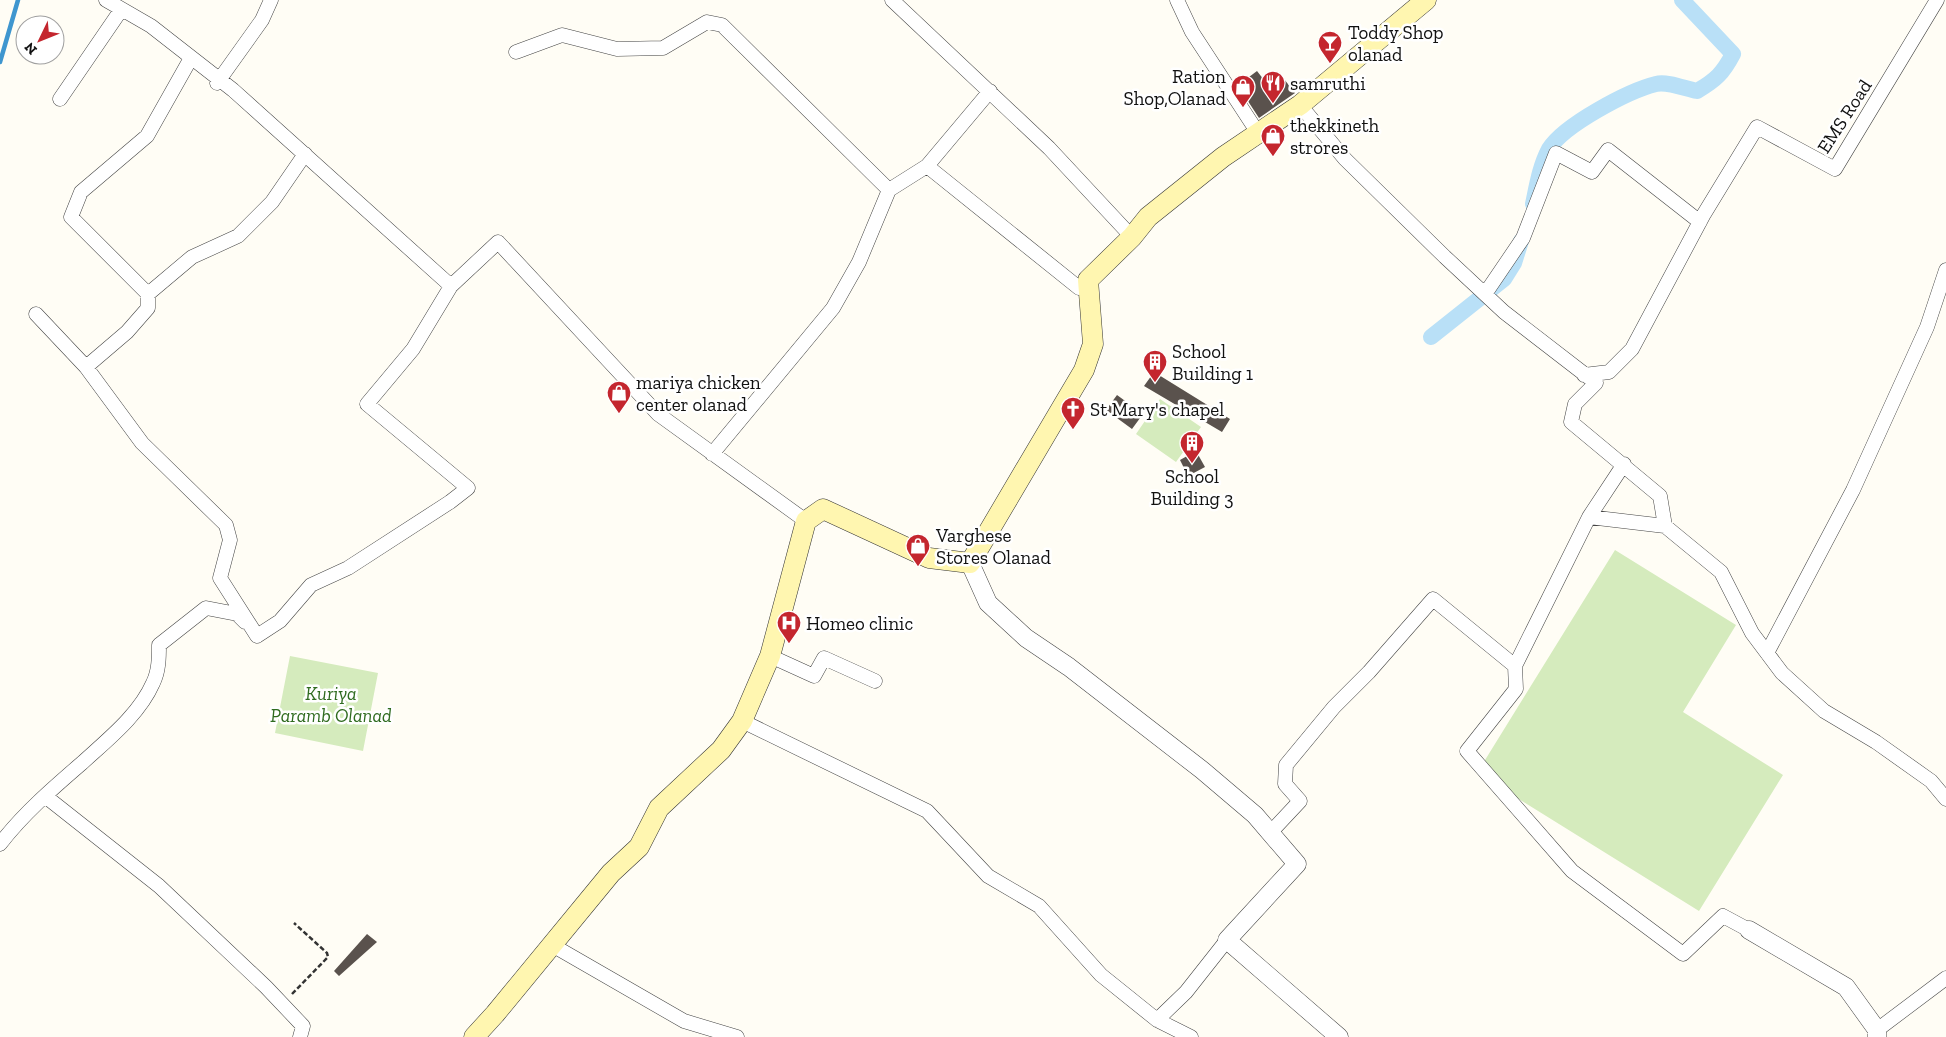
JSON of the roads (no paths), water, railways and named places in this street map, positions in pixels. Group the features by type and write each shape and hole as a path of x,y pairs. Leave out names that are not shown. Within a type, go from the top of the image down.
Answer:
{"main road":[{"path":"474,1037 611,873 639,847 659,808 721,750 742,721 770,656 806,521 823,509 929,558 970,562 1084,370 1092,344 1088,280 1132,237 1148,217 1223,158 1300,104 1426,0"}],"street":[{"path":"106,0 151,26 191,58 305,154 451,286"},
{"path":"218,81 262,20 271,0"},
{"path":"892,0 1049,148 1132,237"},
{"path":"1177,0 1192,32 1258,134"},
{"name":"EMS Road","path":"1702,218 1757,127 1835,169 1937,0"},
{"path":"60,99 121,10"},
{"path":"516,52 562,35 617,48 663,48 706,22 722,25 889,190"},
{"path":"86,367 127,332 148,308 148,294 71,217 81,192 147,136 191,58"},
{"path":"712,454 833,308 859,262 889,190 926,166 990,91"},
{"path":"1300,104 1345,159 1504,312 1596,383 1574,404 1571,422 1624,464 1660,496 1665,526"},
{"path":"1486,294 1523,238 1556,153 1592,172 1608,150 1702,218 1632,349 1610,372 1584,375"},
{"path":"148,294 192,257 238,236 272,202 305,154"},
{"path":"926,166 1079,288 1088,280"},
{"path":"257,636 280,621 311,585 348,568 450,502 468,488 367,404 413,349 451,286 498,242 658,414 806,521"},
{"path":"1766,653 1853,490 1876,435 1927,327 1946,270"},
{"path":"36,314 86,367 142,443 226,525 230,540 220,578 257,636"},
{"path":"1624,464 1589,517 1514,666 1516,689 1467,751 1567,865 1596,890 1683,954 1722,916 1846,987 1877,1034 1946,978"},
{"path":"1589,517 1665,526 1721,572 1752,633 1782,673 1824,711 1876,742 1931,780 1946,799"},
{"path":"970,562 988,603 1026,638 1069,667 1202,770 1255,815 1297,864 1227,940 1186,992 1158,1020"},
{"path":"1270,833 1300,801 1285,784 1286,765 1334,707 1369,672 1432,599 1514,666"},
{"path":"0,844 45,796 114,734 137,709 154,683 159,645 166,638 206,608 237,614 257,636"},
{"path":"770,656 814,676 824,658 875,681"},
{"path":"742,721 927,811 988,876 1039,906 1101,975 1158,1020 1191,1037"},
{"path":"45,796 159,886 303,1026 300,1037"},
{"path":"1227,940 1339,1037"},
{"path":"552,945 684,1021 736,1037"}],"waterway":[{"path":"0,62 18,0"},
{"path":"1533,204 1537,183 1546,155 1549,149 1568,130 1614,101 1656,84 1671,84 1697,91 1718,76 1726,66 1733,54 1682,0"},
{"path":"1431,337 1504,279 1514,263 1521,241"}],"place":[{"name":"Toddy Shop olanad","path":"1330,64"},
{"name":"samruthi","path":"1273,104"},
{"name":"Ration Shop,Olanad","path":"1243,108"},
{"name":"thekkineth strores","path":"1273,157"},
{"name":"School Building 1","path":"1155,383"},
{"name":"mariya chicken center olanad","path":"619,414"},
{"name":"St Mary's chapel","path":"1073,430"},
{"name":"School Building 3","path":"1192,464"},
{"name":"Varghese Stores Olanad","path":"918,567"},
{"name":"Homeo clinic","path":"789,644"}],"park label":[{"name":"Kuriya Paramb Olanad","path":"331,704"}]}
